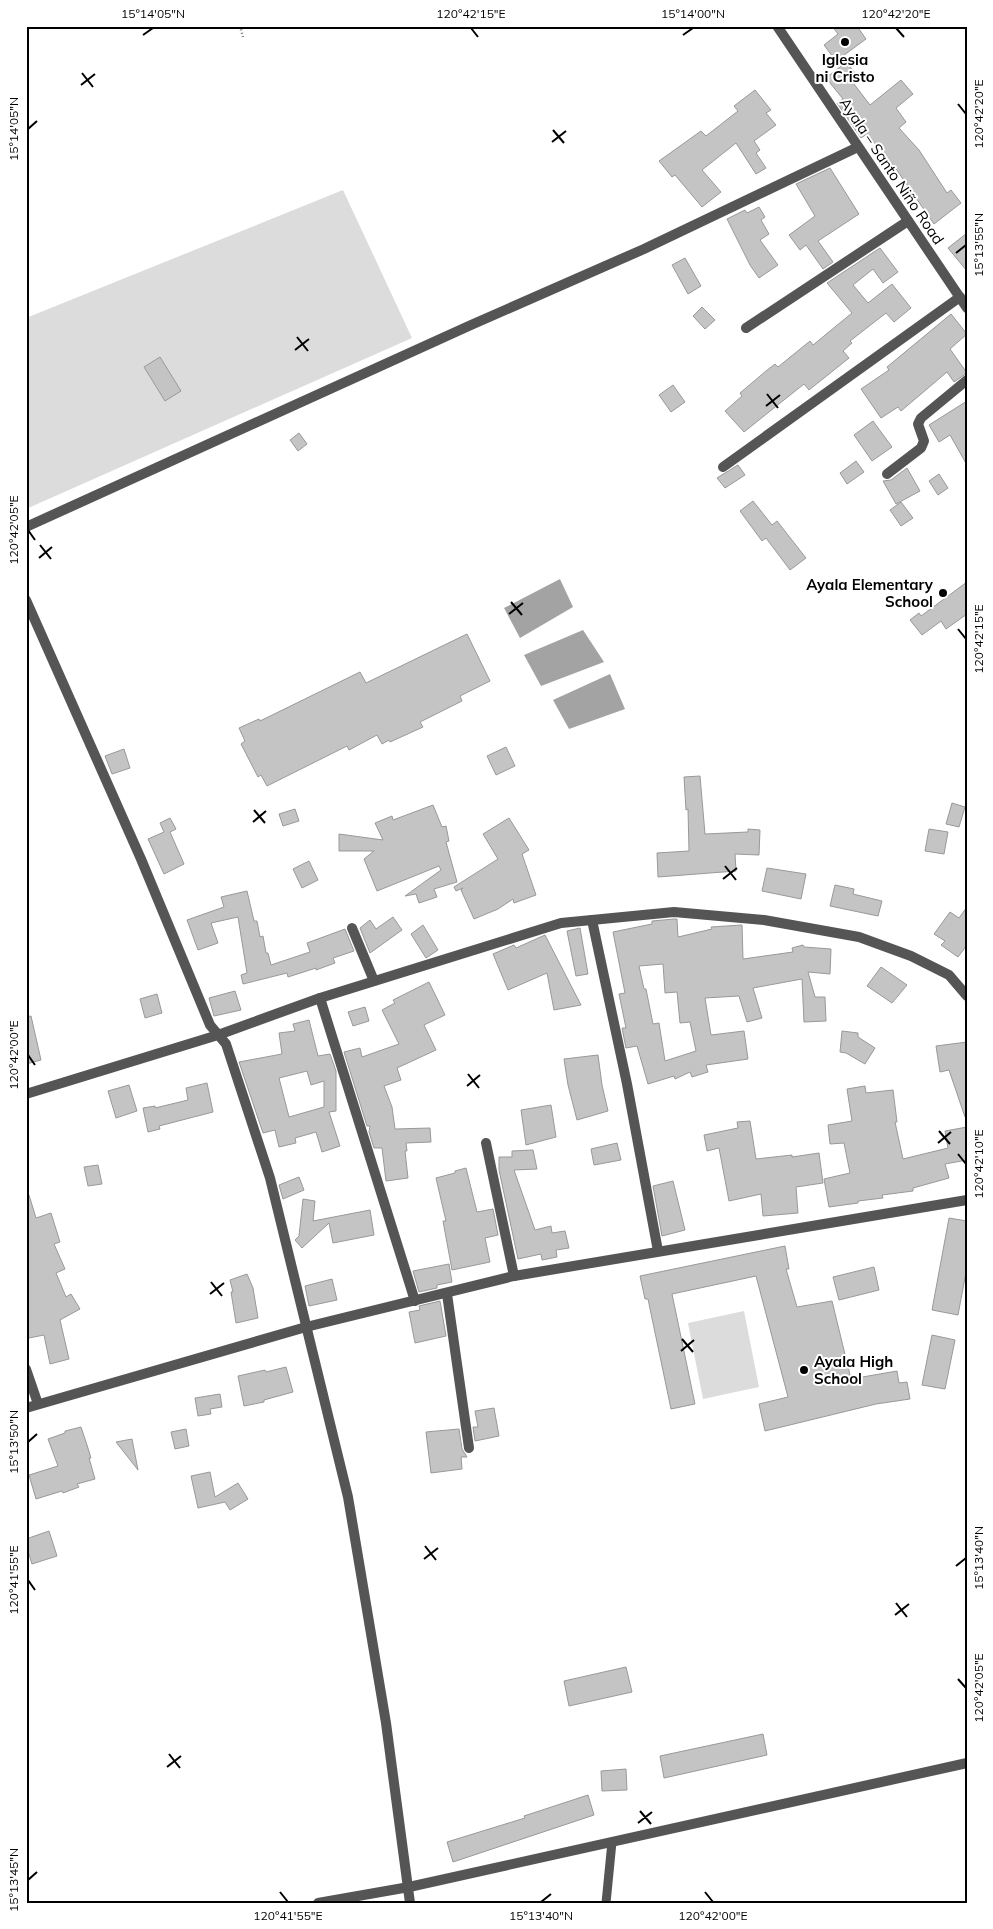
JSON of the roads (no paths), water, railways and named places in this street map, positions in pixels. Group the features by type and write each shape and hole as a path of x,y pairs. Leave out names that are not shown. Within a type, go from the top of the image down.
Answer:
{"street":[{"name":"Ayala – Santo Niño Road","path":"777,26 967,308"},
{"path":"26,527 462,329 644,249 858,148"},
{"path":"746,328 908,221"},
{"path":"723,467 960,297"},
{"path":"887,474 921,448 924,441 918,424 921,418 967,380"},
{"path":"26,600 141,859 210,1025 226,1044 270,1178 348,1497 386,1723 410,1903"},
{"path":"26,1094 218,1035 320,998 561,923 674,912 764,920 859,937 911,956 949,974 967,996"},
{"path":"592,920 627,1084 658,1251"},
{"path":"352,928 374,981"},
{"path":"320,998 415,1301"},
{"path":"486,1142 514,1276"},
{"path":"26,1408 306,1327 447,1294 514,1276 967,1200"},
{"path":"447,1294 469,1448"},
{"path":"26,1369 38,1404"},
{"path":"318,1903 409,1887 967,1763"}],"lane":[{"path":"606,1903 612,1842"}],"place":[{"name":"Iglesia ni Cristo","path":"845,42"},
{"name":"Ayala Elementary School","path":"943,593"},
{"name":"Ayala High School","path":"804,1370"}]}
